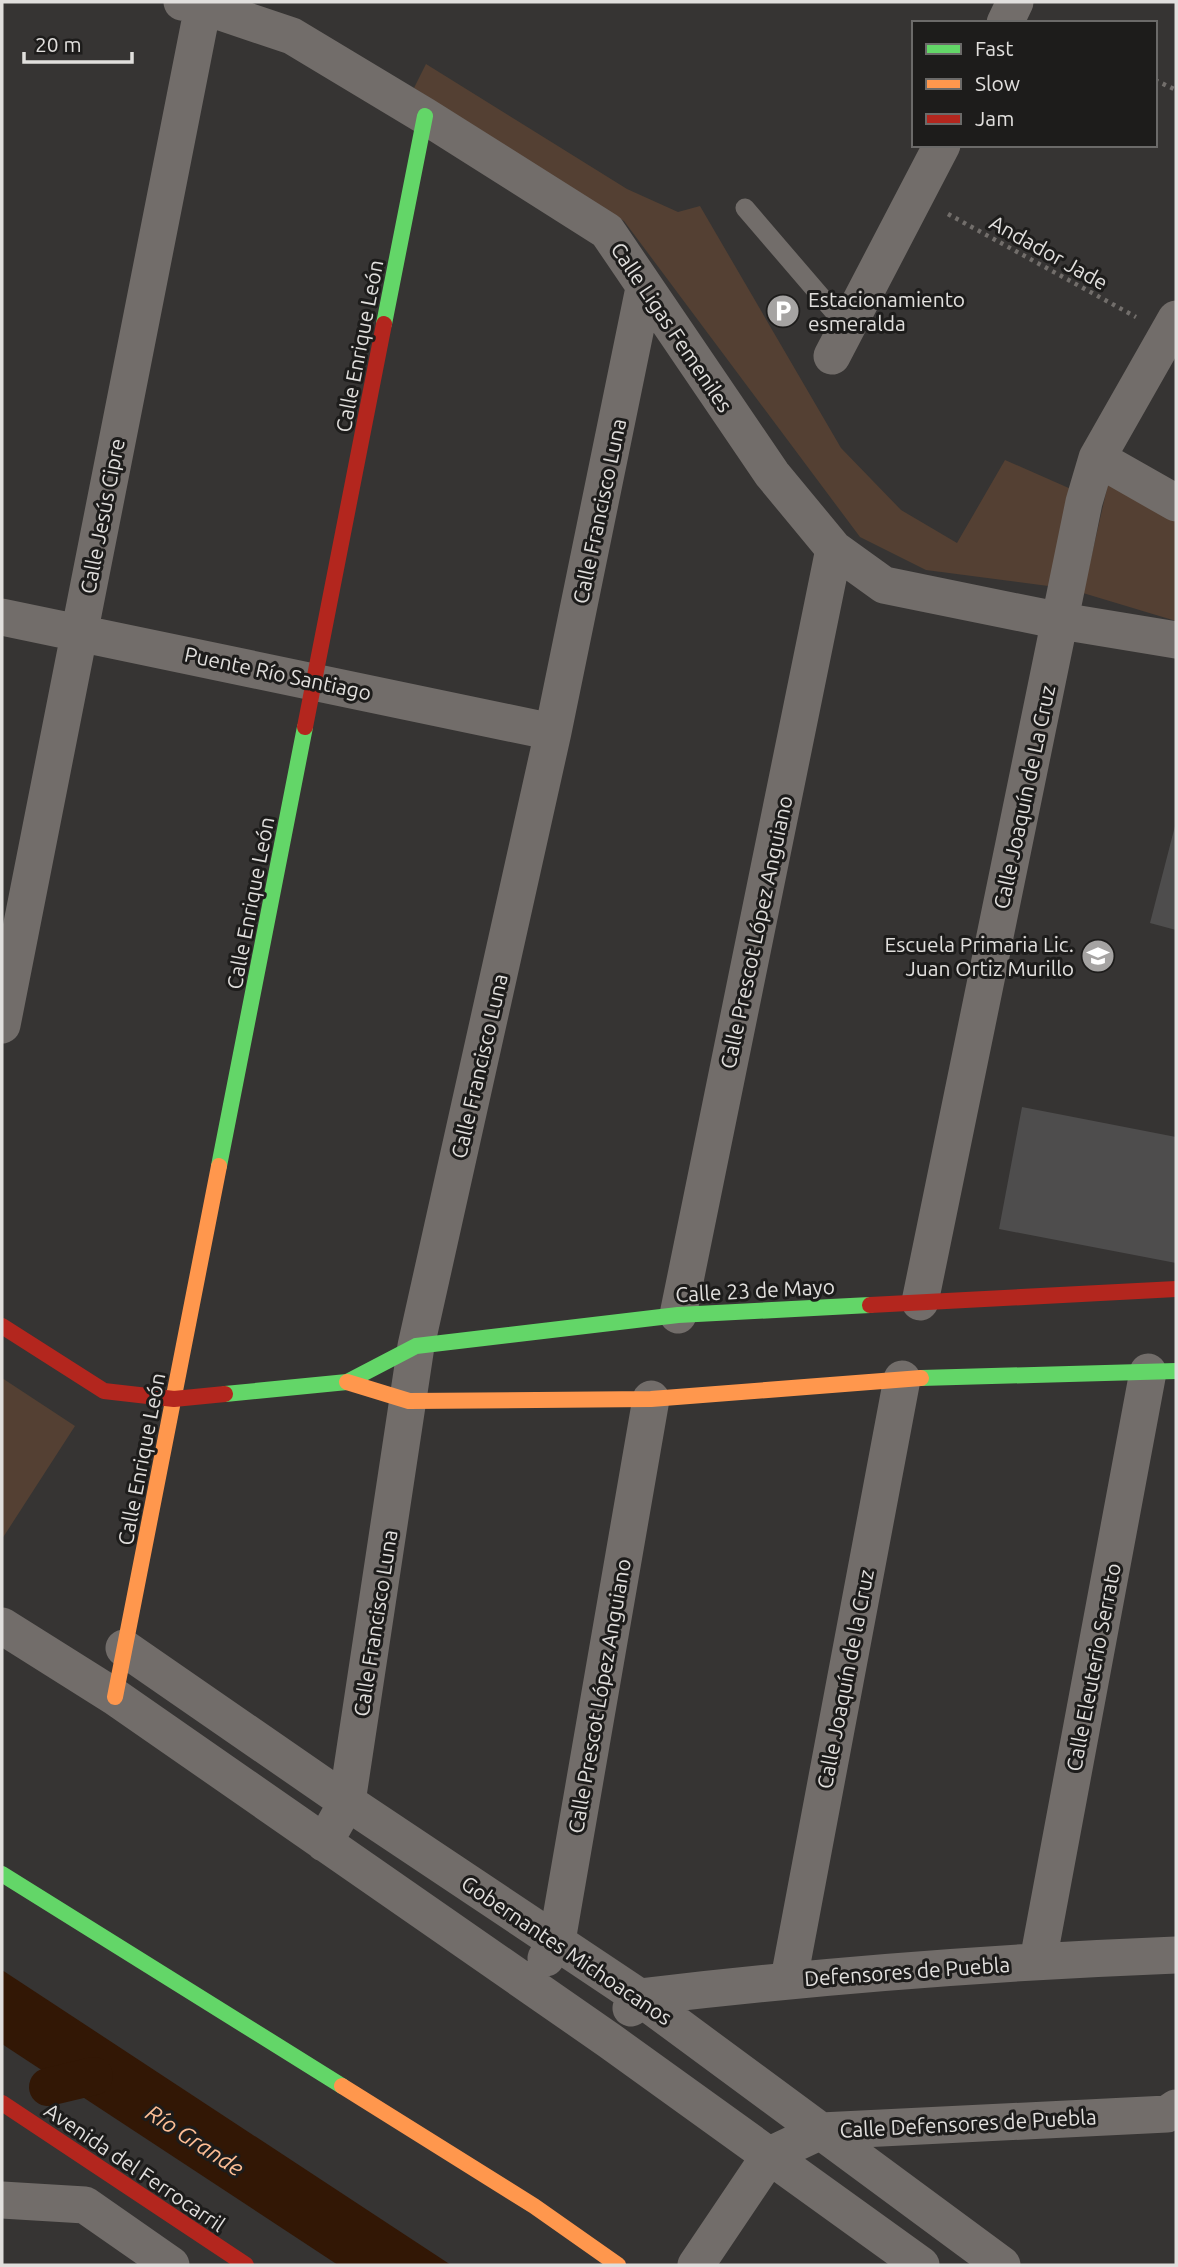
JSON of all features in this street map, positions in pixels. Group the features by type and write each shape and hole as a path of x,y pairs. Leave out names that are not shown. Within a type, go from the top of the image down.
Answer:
{"street":[{"path":"1006,21 1015,2"},
{"name":"Calle Ligas Femeniles","path":"192,4 292,36 607,231 772,474 834,549 884,585 1061,621 1176,640"},
{"name":"Calle Jesús Cipre","path":"2,1025 79,632 192,4"},
{"name":"Calle Enrique León","path":"116,1697 425,116"},
{"path":"840,342 941,147"},
{"name":"Calle Francisco Luna","path":"324,1843 347,1802 416,1346 553,732 644,288"},
{"path":"1172,327 1097,457 1176,503"},
{"name":"Calle Joaquín de La Cruz","path":"920,1302 1084,502 1097,457"},
{"name":"Calle Prescot López Anguiano","path":"678,1315 834,549"},
{"name":"Puente Río Santiago","path":"2,617 553,732"},
{"name":"Calle 23 de Mayo","path":"2,1326 104,1391 174,1399 347,1382 416,1346 678,1315 1176,1289"},
{"name":"Calle 23 de Mayo","path":"347,1382 409,1401 651,1399 902,1379 1162,1372"},
{"name":"Calle Eleuterio Serrato","path":"1038,1961 1162,1372"},
{"name":"Calle Joaquín de la Cruz","path":"789,1979 902,1379"},
{"name":"Calle Prescot López Anguiano","path":"529,1986 557,1941 651,1399"},
{"path":"2,1626 116,1697 610,2041 921,2265"},
{"name":"Gobernantes Michoacanos","path":"124,1648 347,1802 639,1997 1002,2265"},
{"path":"2,1874 534,2206 618,2265"},
{"name":"Defensores de Puebla","path":"639,1997 789,1979 1038,1961 1176,1955"},
{"path":"610,2041 639,1997"},
{"name":"Avenida del Ferrocarril","path":"2,2103 246,2265"},
{"name":"Calle Defensores de Puebla","path":"770,2155 821,2131 1167,2114 1176,2108"},
{"path":"696,2265 770,2155"},
{"path":"2,2200 85,2205 171,2265"}],"lane":[{"path":"745,208 840,342"}],"path":[{"path":"1157,81 1176,90"},
{"name":"Andador Jade","path":"916,196 1172,327"}],"shaded area":[{"path":"426,64 627,189 678,212 700,206 841,448 901,510 957,543 1005,460 1080,493 1056,587 926,570 860,537 624,221 414,88"},
{"path":"1108,484 1176,522 1176,621 1083,593"},
{"path":"2,1378 75,1426 2,1539"}],"water":[{"name":"Río Grande","path":"2,1970 451,2265 338,2265 2,2044"}],"building":[{"path":"1176,826 1176,930 1150,923"},
{"path":"1022,1107 1176,1137 1176,1263 999,1229"}],"waterway":[{"path":"48,2087 94,2076"}],"traffic: fast":[{"path":"384,324 425,116"},
{"path":"219,1166 305,727"},
{"path":"225,1394 347,1382 416,1346 678,1315 870,1305"},
{"path":"921,1378 1176,1371"},
{"path":"2,1874 342,2086"}],"traffic: slow":[{"path":"115,1697 219,1166"},
{"path":"347,1382 409,1401 651,1399 921,1378"},
{"path":"342,2086 534,2206 618,2265"}],"traffic: jam":[{"path":"305,727 384,324"},
{"path":"870,1305 1176,1289"},
{"path":"2,1326 104,1391 174,1399 225,1394"},
{"path":"2,2103 246,2265"}],"place":[{"name":"Estacionamiento esmeralda","path":"783,311"},
{"name":"Escuela Primaria Lic. Juan Ortiz Murillo","path":"1098,956"}]}
